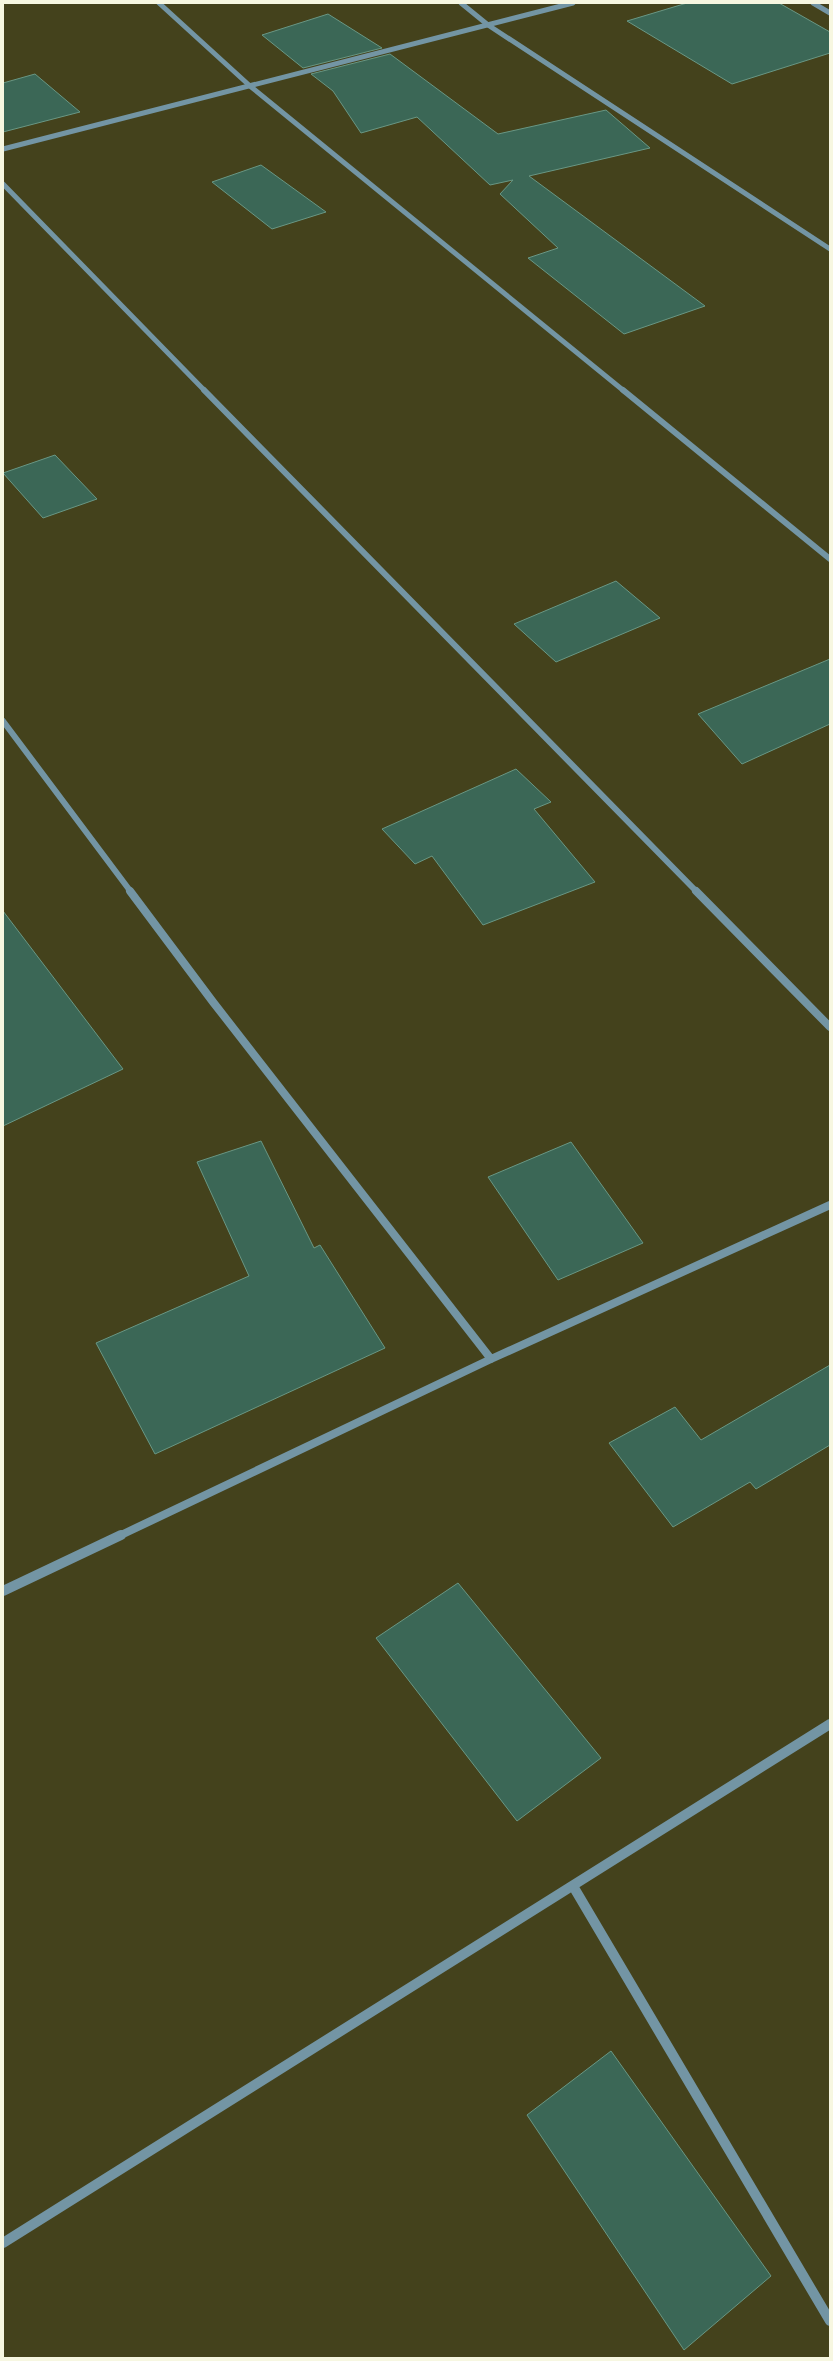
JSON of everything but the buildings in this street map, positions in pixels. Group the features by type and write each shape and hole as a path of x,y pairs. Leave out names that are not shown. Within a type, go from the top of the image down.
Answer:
{"street":[{"path":"159,3 250,86 830,559"},
{"path":"461,3 488,25 830,249"},
{"path":"3,149 573,3"},
{"path":"813,3 830,13"},
{"path":"3,184 450,642 830,1027"},
{"path":"3,721 213,1002 491,1359"},
{"path":"3,1591 491,1359 830,1205"},
{"path":"3,2242 830,1724"},
{"path":"573,1886 830,2321"}]}
